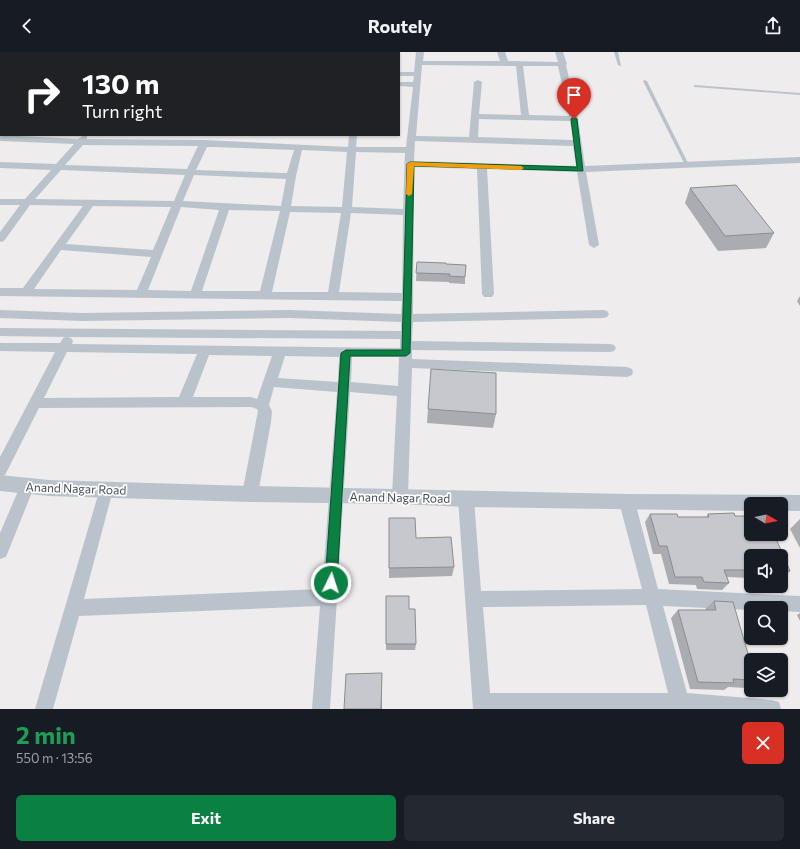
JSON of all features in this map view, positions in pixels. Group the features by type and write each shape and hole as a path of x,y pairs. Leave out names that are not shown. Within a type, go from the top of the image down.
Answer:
{"street":[{"path":"501,52 505,64"},
{"path":"559,52 563,64 574,119 594,245"},
{"path":"400,74 419,68 505,64 563,64"},
{"path":"519,64 525,117"},
{"path":"400,83 419,68"},
{"path":"400,496 408,297 410,150 419,68"},
{"path":"474,140 478,82"},
{"path":"475,116 574,119"},
{"path":"255,145 260,136"},
{"path":"333,297 347,210 353,136"},
{"path":"0,138 84,138 410,150"},
{"path":"0,239 27,203 84,138"},
{"path":"412,138 577,144"},
{"path":"141,294 190,173 204,143"},
{"path":"265,295 287,208 291,176 299,147"},
{"path":"410,164 581,170 800,160"},
{"path":"0,165 291,176"},
{"path":"482,167 488,294"},
{"path":"0,202 178,204 226,207 408,212"},
{"path":"26,292 90,203"},
{"path":"195,295 226,207"},
{"path":"59,246 158,254"},
{"path":"0,292 408,297"},
{"path":"0,314 82,317 290,314 407,318 603,314"},
{"path":"0,471 71,333 82,317"},
{"path":"0,332 71,333 406,349 610,348"},
{"path":"0,347 346,353 406,349 627,372"},
{"path":"184,402 205,350"},
{"path":"250,494 264,422 265,411 262,405 280,351"},
{"path":"321,709 346,353"},
{"path":"269,382 404,391"},
{"path":"35,404 251,402 262,405"},
{"name":"Anand Nagar Road","path":"0,484 27,487 250,494 627,502 800,503"},
{"path":"0,552 27,487"},
{"path":"44,709 106,490"},
{"path":"466,499 482,706 681,706 772,709"},
{"path":"627,502 681,706"},
{"path":"73,608 330,597"},
{"path":"474,599 652,597 800,604"}],"lane":[{"path":"616,52 620,65"},
{"path":"645,81 687,165"},
{"path":"694,86 800,94"}],"building":[{"path":"736,185 774,233 725,236 690,188"},
{"path":"417,262 466,265 465,277 449,276 450,274 416,273"},
{"path":"431,369 496,373 496,414 428,409"},
{"path":"734,513 735,516 744,516 744,541 777,541 780,549 744,549 744,570 724,570 729,583 704,582 702,577 675,577 667,546 659,546 650,514 677,514 678,517 709,517 708,514"},
{"path":"389,518 415,518 416,538 451,537 454,567 389,568"},
{"path":"386,596 409,596 409,609 415,609 416,644 386,644"},
{"path":"714,601 733,602 744,640 744,645 745,645 748,653 744,653 744,680 733,679 734,683 698,682 678,610 716,610"},
{"path":"382,673 381,709 344,709 346,674"}],"slow traffic":[{"path":"409,194 410,164 521,168"}],"route":[{"path":"331,583 346,353 406,353 410,164 581,170 574,119"}]}
